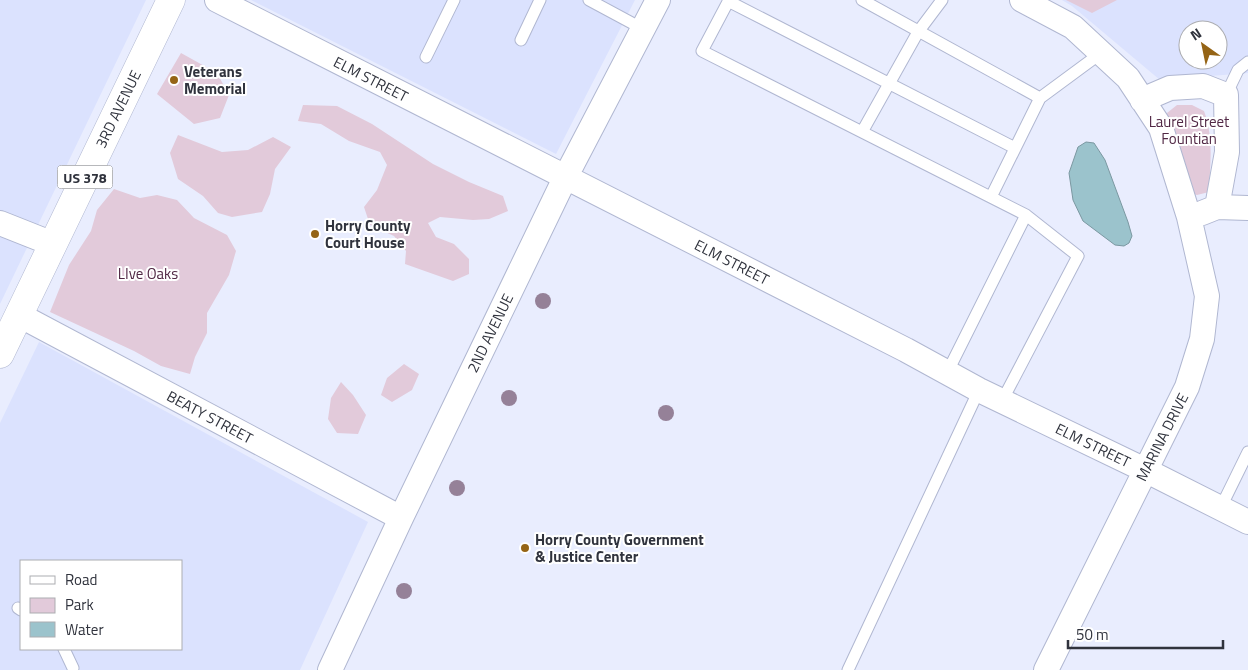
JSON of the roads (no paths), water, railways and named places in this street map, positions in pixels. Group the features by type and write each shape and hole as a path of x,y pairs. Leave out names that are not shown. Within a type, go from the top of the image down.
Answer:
{"main road":[{"name":"3RD AVENUE","path":"0,354 170,0"}],"street":[{"name":"ELM STREET","path":"217,0 979,390 1248,522"},
{"name":"2ND AVENUE","path":"330,670 565,178 658,0"},
{"name":"MARINA DRIVE","path":"1022,0 1073,27 1128,78 1161,128 1189,217 1207,296 1202,339 1187,387 1046,670"},
{"path":"1142,100 1170,88 1203,86 1226,94 1226,152 1217,207"},
{"path":"1189,217 1217,207 1248,208"},
{"path":"0,223 52,244"},
{"name":"BEATY STREET","path":"18,315 401,518"}],"lane":[{"path":"426,57 454,0"},
{"path":"521,40 540,0"},
{"path":"588,0 643,28"},
{"path":"862,0 1040,98"},
{"path":"862,132 918,32 942,0"},
{"path":"1002,401 1078,256 1026,215 702,51 728,1 1015,148"},
{"path":"991,197 1040,98 1101,53"},
{"path":"1226,94 1238,70 1248,62"},
{"path":"947,373 1026,215"},
{"path":"848,670 979,390"},
{"path":"1220,508 1248,452"},
{"path":"64,650 73,668"}],"water":[{"path":"1086,142 1094,143 1105,160 1128,222 1132,236 1129,243 1124,246 1115,245 1083,221 1073,200 1069,173 1078,147"}],"place":[{"name":"Veterans Memorial","path":"174,80"},
{"name":"Horry County Court House","path":"315,234"},
{"name":"Horry County Government & Justice Center","path":"525,548"}],"park label":[{"name":"Laurel Street Fountian","path":"1189,130"},
{"name":"LIve Oaks","path":"148,273"}]}
